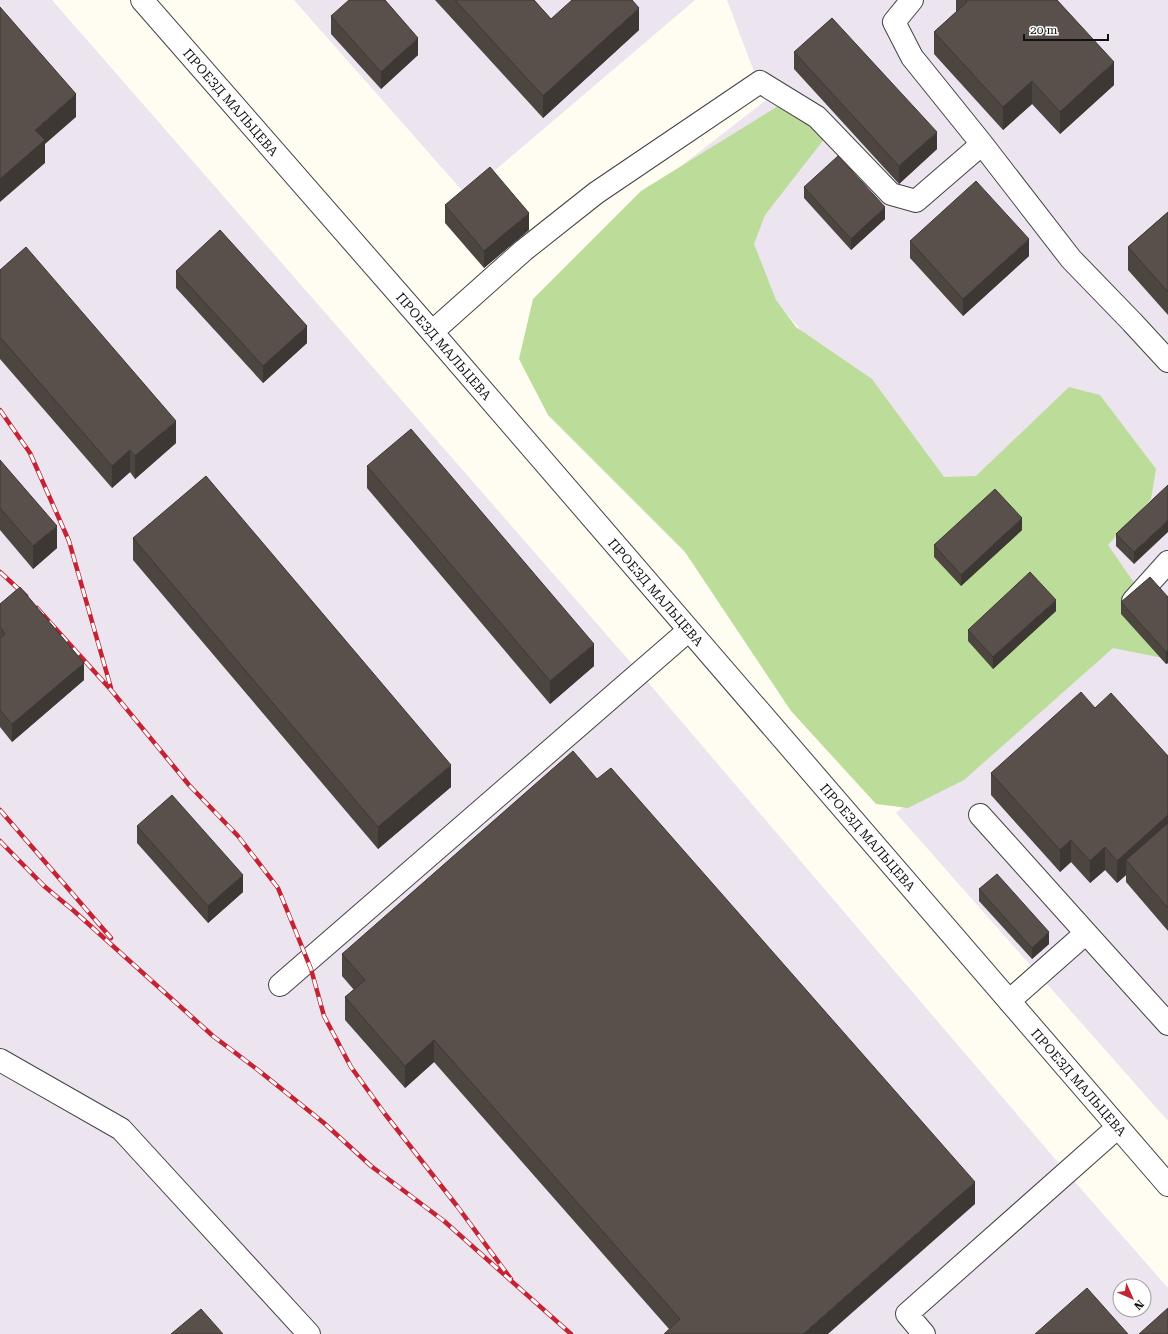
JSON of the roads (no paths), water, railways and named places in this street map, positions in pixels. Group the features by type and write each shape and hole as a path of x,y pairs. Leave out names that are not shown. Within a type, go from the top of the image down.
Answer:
{"street":[{"name":"ПРОЕЗД МАЛЬЦЕВА","path":"142,0 432,332 1168,1185"},
{"path":"912,0 894,22 912,57 1071,259 1168,361"},
{"path":"432,332 524,250 596,193 760,82 817,117 891,194 916,201 982,144"},
{"path":"1123,612 1168,562"},
{"path":"280,985 689,630"},
{"path":"980,815 1168,1024"},
{"path":"1009,1001 1086,933"},
{"path":"0,1060 121,1129 309,1334"},
{"path":"924,1334 906,1314 1118,1127"}],"railway":[{"path":"0,410 30,453 69,541 111,688"},
{"path":"0,572 26,596"},
{"path":"37,608 111,690 189,785 238,836 278,888 311,969 324,1016 351,1067 511,1279"},
{"path":"0,810 111,938"},
{"path":"0,841 44,886 74,911 213,1036 324,1123 371,1166 444,1221 571,1334"}]}
